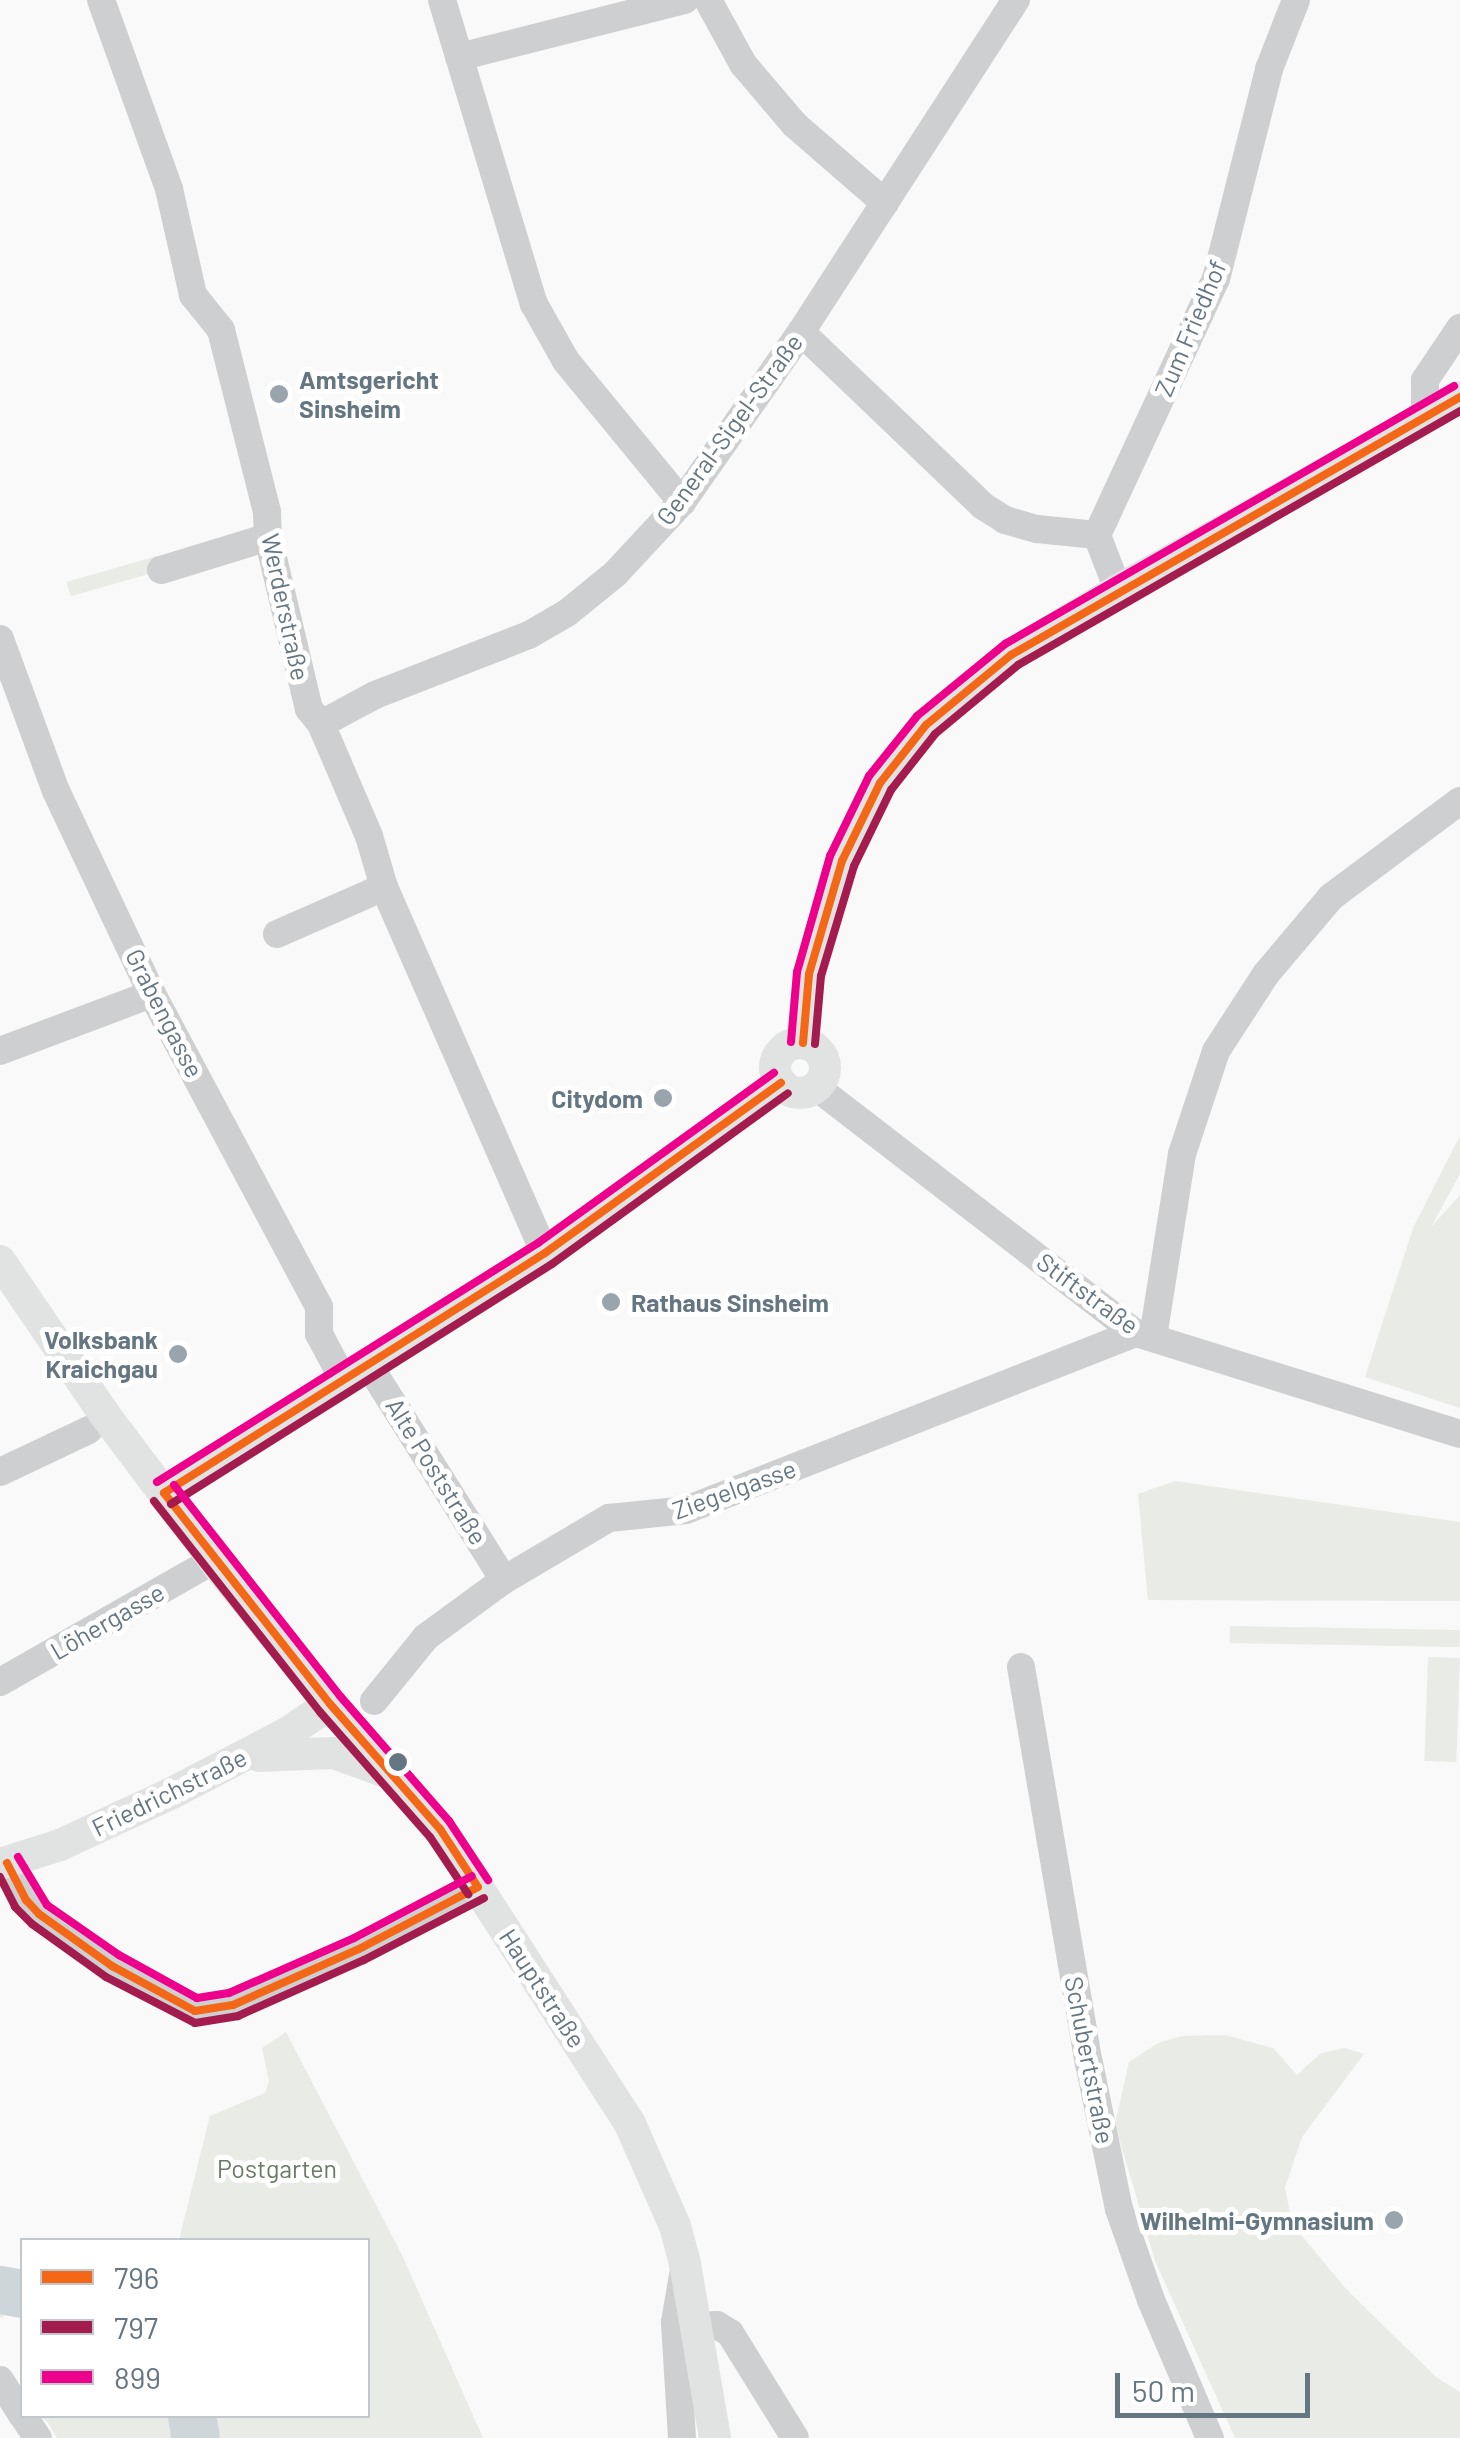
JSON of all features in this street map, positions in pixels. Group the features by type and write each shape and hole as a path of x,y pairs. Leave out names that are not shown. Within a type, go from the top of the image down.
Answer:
{"main road":[{"path":"803,1043 809,974 848,848 880,782 903,751 952,700 1011,655 1118,590 1460,396"},
{"path":"803,1043 812,1045 823,1058 825,1072 816,1087 802,1093 781,1083 776,1073 778,1057 788,1046 803,1043"},
{"path":"164,1493 544,1253 781,1083"},
{"name":"Hauptstraße","path":"0,1260 214,1560 330,1704 440,1829 630,2124 674,2226 685,2264 715,2438"},
{"name":"Friedrichstraße","path":"4,1863 76,1837 239,1759 290,1732 330,1704"},
{"path":"239,1759 334,1753 396,1777"}],"street":[{"name":"Werderstraße","path":"101,0 169,189 193,295 221,330 267,512 268,536 308,709 322,724 370,836 384,887 544,1253"},
{"path":"442,0 534,304 566,362 682,502"},
{"path":"459,57 685,0"},
{"path":"708,0 743,64 795,125 885,204"},
{"name":"General-Sigel-Straße","path":"322,724 375,695 529,635 567,614 615,574 682,502 801,332 1016,0"},
{"name":"Zum Friedhof","path":"1097,535 1216,279 1269,69 1296,0"},
{"path":"1424,416 1425,380 1460,328"},
{"path":"801,332 983,506 1005,520 1036,529 1097,535 1118,590"},
{"path":"162,570 268,536"},
{"name":"Grabengasse","path":"0,639 56,791 152,994 319,1307 319,1334 355,1372"},
{"path":"1144,1335 1182,1154 1216,1052 1266,974 1332,897 1460,801"},
{"path":"277,934 384,887"},
{"path":"0,1051 152,994"},
{"name":"Stiftstraße","path":"816,1087 1144,1335 1460,1434"},
{"name":"Ziegelgasse","path":"374,1701 426,1637 504,1580 608,1518 686,1510 1144,1335"},
{"name":"Alte Poststraße","path":"355,1372 504,1580"},
{"path":"0,1472 89,1430"},
{"name":"Löhergasse","path":"0,1682 214,1560"},
{"name":"Schubertstraße","path":"1021,1667 1088,2063 1119,2209 1151,2300 1210,2438"},
{"path":"4,1863 39,1914 112,1966 195,2010 233,2006 359,1948 478,1886"},
{"path":"682,2438 675,2322 685,2264"},
{"path":"698,2326 717,2325 730,2332 795,2438"},
{"path":"0,2380 20,2410"}],"green space":[{"path":"157,556 161,570 71,596 67,582"},
{"path":"1460,1136 1460,1174 1431,1227 1460,1195 1460,1408 1365,1377 1413,1228"},
{"path":"1175,1481 1460,1522 1460,1601 1148,1600 1138,1494"},
{"path":"1230,1626 1460,1630 1460,1647 1230,1643"},
{"path":"1428,1657 1460,1658 1456,1762 1424,1761"},
{"name":"Postgarten","path":"286,2032 402,2255 483,2438 57,2438 47,2421 40,2418 370,2418 370,2238 180,2238 210,2116 265,2093 269,2081 262,2048"},
{"path":"1225,2035 1273,2048 1297,2075 1321,2053 1345,2048 1364,2054 1302,2137 1285,2188 1292,2224 1347,2290 1436,2377 1460,2392 1460,2438 1235,2438 1155,2261 1115,2124 1129,2062 1158,2043 1181,2036"},
{"path":"0,2270 20,2277 20,2284 11,2312 0,2318"}],"waterway":[{"path":"0,2290 20,2294"},
{"path":"192,2418 196,2438"}],"transit line":[{"name":"899","path":"791,1042 797,972 830,856 869,776 917,716 1005,644 1454,386"},
{"name":"796","path":"803,1043 809,974 842,861 880,783 926,725 1011,655 1460,397"},
{"name":"797","path":"815,1044 821,976 854,866 891,790 935,734 1018,665 1460,411"},
{"name":"899","path":"157,1482 538,1243 774,1073"},
{"name":"796","path":"164,1493 545,1253 781,1083"},
{"name":"797","path":"171,1504 552,1264 788,1093"},
{"name":"899","path":"174,1485 340,1696 449,1821 488,1880"},
{"name":"796","path":"164,1493 330,1704 440,1829 478,1887"},
{"name":"797","path":"154,1501 320,1712 430,1837 468,1894"},
{"name":"899","path":"18,1857 47,1905 119,1955 197,1998 229,1993 354,1938 472,1876"},
{"name":"796","path":"7,1863 26,1900 39,1914 112,1966 195,2011 233,2005 359,1949 478,1887"},
{"name":"797","path":"0,1877 15,1907 32,1924 106,1977 195,2023 238,2016 364,1960 484,1898"}],"place":[{"name":"Amtsgericht Sinsheim","path":"279,394"},
{"name":"Citydom","path":"663,1098"},
{"name":"Rathaus Sinsheim","path":"611,1302"},
{"name":"Volksbank Kraichgau","path":"178,1354"},
{"name":"Wilhelmi-Gymnasium","path":"1394,2220"}]}
